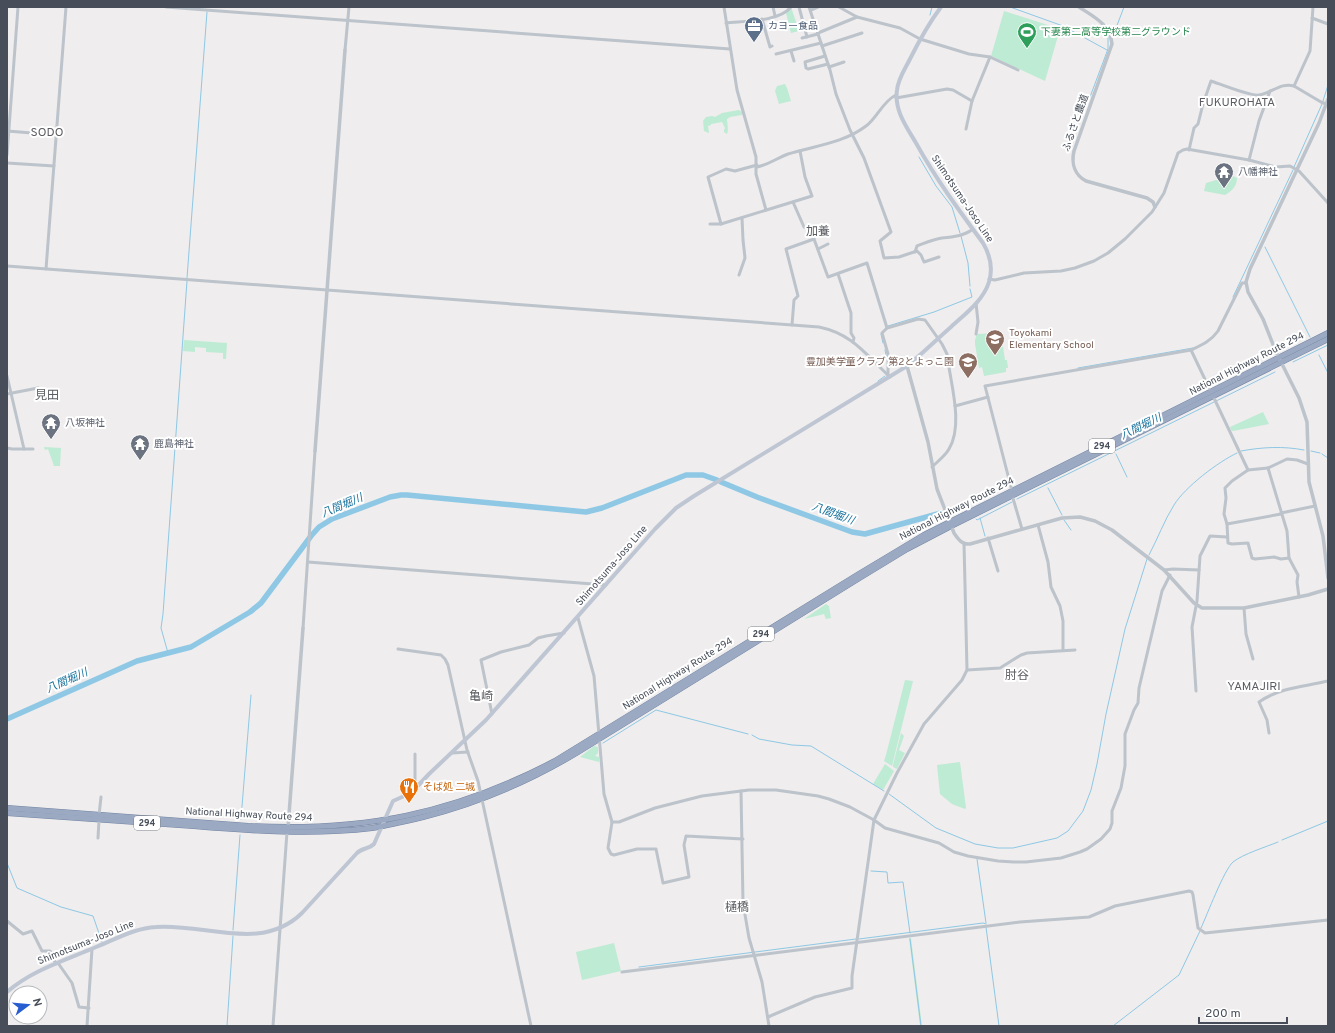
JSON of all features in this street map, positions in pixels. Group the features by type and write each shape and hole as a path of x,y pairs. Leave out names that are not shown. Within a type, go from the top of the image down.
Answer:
{"highway":[{"name":"National Highway Route 294","path":"7,813 99,817 288,830 383,823 481,797 555,761 598,737 950,524 1214,397 1328,333"},
{"name":"National Highway Route 294","path":"1280,360 1328,339"},
{"name":"National Highway Route 294","path":"7,808 99,817"}],"main road":[{"path":"896,96 897,86 920,39 941,7"},
{"name":"Shimotsuma-Joso Line","path":"7,992 29,976 136,931 166,926 252,934 267,933 292,922 357,853 374,844 393,801 399,797 408,795 415,789 492,714 655,529 681,504 907,366 976,303 985,291 989,279 990,267 988,255 983,243 930,168 901,116 896,96"}],"street":[{"path":"7,155 18,7"},
{"path":"46,269 66,7"},
{"path":"166,7 730,49"},
{"path":"273,1026 349,7"},
{"path":"724,7 739,95 756,157 756,174 766,210"},
{"path":"772,7 775,16"},
{"path":"726,23 775,16 786,12 791,7"},
{"path":"799,7 807,37"},
{"path":"818,7 810,9 836,94 852,134 864,158 891,232 880,241 884,258 899,257 915,252 920,253 924,262 939,258"},
{"path":"839,7 857,17 900,28 920,39 969,54 990,58 1018,70"},
{"name":"ふるさと農道","path":"1078,7 1104,25 1110,35 1112,46 1074,151 1073,160 1075,170 1086,181 1143,197 1151,201 1155,207"},
{"path":"1294,86 1310,51 1313,7"},
{"path":"802,38 818,34 857,17"},
{"path":"1312,18 1328,24"},
{"path":"762,19 770,47 772,46"},
{"path":"776,54 822,45 862,33"},
{"path":"791,51 794,61"},
{"path":"825,56 805,62 806,68 828,66 844,62"},
{"path":"966,129 972,101 990,58"},
{"path":"1189,150 1194,128 1198,124 1211,81 1257,96 1285,84 1294,86 1325,103"},
{"path":"720,224 709,182 709,176 726,169 734,171 757,166 787,154 831,143 867,126 891,98 896,96 947,89 972,101"},
{"path":"1249,160 1259,121 1270,91"},
{"path":"1328,99 1295,168 1250,270 1246,283 1248,292 1263,319 1280,360 1305,412 1311,492 1323,536 1328,578"},
{"path":"8,131 56,135"},
{"path":"989,279 995,280 1032,272 1061,271 1085,265 1094,261 1115,247 1155,207 1166,187 1178,153 1183,150 1249,160 1276,167 1288,166 1295,168 1328,203"},
{"path":"710,224 720,224 742,218 812,196 805,178 800,151"},
{"path":"7,163 54,166"},
{"path":"704,183 709,182"},
{"path":"793,202 804,227 811,230 828,277 867,263 887,328"},
{"path":"740,275 745,258 742,218"},
{"path":"915,252 917,246 939,239 960,235 973,229"},
{"path":"792,325 793,304 798,296 786,249 814,239"},
{"path":"818,249 828,244"},
{"path":"7,266 826,328 843,335 853,342 889,376"},
{"path":"838,274 851,313 851,332 854,338 853,342"},
{"path":"1022,529 985,386 1191,350 1200,346 1214,336 1225,319 1242,283 1246,283"},
{"path":"976,303 978,322 976,334"},
{"path":"889,376 888,354 882,333 887,328 923,319 927,322 947,354 956,420 950,448 946,454 932,467"},
{"path":"1191,350 1248,470"},
{"path":"907,366 928,442 937,488 950,524 958,540 970,544 1067,517 1080,517 1095,521 1112,530 1170,575 1196,605 1204,608 1244,608 1299,597 1328,589"},
{"path":"7,376 9,394 24,449"},
{"path":"9,394 38,388"},
{"path":"955,406 988,398"},
{"path":"7,448 34,449"},
{"path":"1289,558 1281,559 1274,557 1253,559 1248,543 1228,543 1227,524 1224,514 1226,486 1232,480 1248,470 1268,468 1287,460 1296,460 1308,464"},
{"path":"1268,468 1287,531 1289,558 1298,577 1297,582 1299,597"},
{"path":"1227,524 1315,506"},
{"path":"1038,525 1047,560 1051,587 1060,606 1063,621 1063,650"},
{"path":"1196,691 1192,627 1196,605 1200,555 1209,536 1213,535 1227,537"},
{"path":"988,538 998,571"},
{"path":"768,1017 814,997 852,988 852,976 874,820 897,773 924,724 962,680 967,670 964,543"},
{"path":"308,562 606,585"},
{"path":"1164,570 1199,570"},
{"path":"612,822 619,822 656,808 696,797 741,791 776,790 818,796 841,804 874,820 884,828 939,843 959,854 998,861 1026,862 1060,858 1080,852 1101,839 1108,832 1112,823 1112,811 1121,788 1125,766 1125,734 1138,703 1139,688 1162,592 1170,575"},
{"path":"1244,608 1246,634 1253,659"},
{"path":"578,618 594,676 604,794 612,822 608,848 610,854 614,855 637,849 656,849 663,883 688,878 684,845 686,836 743,839"},
{"path":"492,714 481,660 501,652 529,645 538,638 564,633"},
{"path":"398,649 439,655 445,659 449,669 465,741 478,780 530,1026"},
{"path":"967,670 997,669 1003,667 1021,655 1075,650"},
{"path":"1269,733 1267,720 1259,702 1268,695 1281,690 1328,681"},
{"path":"452,753 468,752"},
{"path":"415,754 415,789"},
{"path":"741,791 743,839 742,893 753,953 762,982 770,1026"},
{"path":"98,838 101,797"},
{"path":"622,972 857,940 1024,922 1089,917 1115,906 1189,891 1194,895 1198,928 1209,934 1328,920"},
{"path":"7,921 23,934 32,931 42,951 50,951 72,984 80,1007 89,1008"},
{"path":"88,1026 92,949"}],"green space":[{"path":"791,7 799,31 791,33 786,13"},
{"name":"下妻第二高等学校第二グラウンド","path":"1004,11 1060,29 1045,81 991,56"},
{"path":"785,84 791,101 779,104 775,91 777,86"},
{"path":"739,110 742,112 742,115 727,119 727,134 724,132 725,128 722,122 708,126 709,133 704,131 703,121 706,117 715,117 722,113"},
{"path":"1233,176 1237,178 1235,186 1225,195 1204,191 1206,183 1216,180 1226,180"},
{"path":"998,333 1001,335 1003,345 1001,346 1003,347 1008,368 1006,368 1006,372 984,376 982,367 979,368 975,340 977,334"},
{"path":"184,340 227,343 226,359 223,359 223,353 206,352 206,348 195,347 195,352 183,351"},
{"path":"1263,412 1269,424 1233,431 1231,430 1230,427"},
{"path":"44,447 61,448 60,466 54,466 48,449 45,450"},
{"path":"826,604 829,606 831,618 826,619 824,614 804,619"},
{"path":"905,680 913,681 892,766 884,761"},
{"path":"901,733 904,736 899,750 905,753 897,769 893,767 893,765"},
{"path":"594,746 598,747 598,753 595,756 599,757 599,762 580,757"},
{"path":"960,762 965,809 952,804 940,794 937,765"},
{"path":"885,764 894,771 883,790 873,784"},
{"path":"909,938 911,938 922,1026 920,1026"},
{"path":"614,943 621,971 582,980 576,952"}],"waterway":[{"path":"930,15 932,7"},
{"path":"1010,7 1063,26 1107,50"},
{"path":"1113,36 1124,7"},
{"path":"187,278 207,12"},
{"path":"1090,97 1108,49 1108,38"},
{"path":"1323,101 1328,85"},
{"path":"1294,167 1322,104"},
{"path":"919,157 936,186 952,207 960,233"},
{"path":"1233,297 1293,170"},
{"path":"961,236 968,263 970,286"},
{"path":"1265,247 1310,337"},
{"path":"168,653 161,628 187,281"},
{"path":"888,326 934,312 972,297 970,289"},
{"path":"881,334 883,343"},
{"name":"八間堀川","path":"1293,362 1328,345"},
{"path":"1078,368 1193,348"},
{"path":"885,350 887,359"},
{"path":"1319,355 1328,373"},
{"name":"八間堀川","path":"1017,499 1275,372"},
{"path":"878,381 885,376"},
{"path":"1241,451 1273,448 1304,450"},
{"path":"1311,451 1320,453"},
{"path":"1149,555 1167,517 1179,498 1202,476 1221,462 1237,453"},
{"path":"1116,454 1127,477"},
{"path":"1322,454 1328,458"},
{"name":"八間堀川","path":"7,719 137,661 191,647 250,612 261,603 319,527 332,519 390,497 407,495 586,512 602,508 686,475 703,475 717,480"},
{"name":"八間堀川","path":"721,482 852,532 865,534 941,513"},
{"path":"1048,488 1062,515"},
{"name":"八間堀川","path":"976,519 977,520 1012,502"},
{"name":"八間堀川","path":"948,511 970,505"},
{"path":"980,518 985,536"},
{"path":"1064,520 1071,530"},
{"path":"889,794 936,828 975,844 998,848 1013,848 1057,838 1068,831 1083,811 1091,790 1125,629 1147,559"},
{"path":"241,819 251,695"},
{"path":"603,743 656,710 748,734"},
{"path":"752,735 759,739 792,745 811,746 884,791"},
{"path":"1282,840 1328,821"},
{"path":"233,930 240,835"},
{"path":"1201,928 1225,874 1233,862 1248,853 1278,842"},
{"path":"977,859 986,923"},
{"path":"7,863 17,888 61,907 93,916 102,942"},
{"path":"871,871 887,872 888,883 903,882 910,933"},
{"path":"859,939 983,923 986,924"},
{"path":"986,927 999,1026"},
{"path":"1113,1026 1179,975 1200,931"},
{"path":"227,1026 233,936"},
{"path":"639,967 856,939"},
{"path":"910,939 921,1026"}],"place":[{"name":"カヨー食品","path":"754,43"},
{"name":"下妻第二高等学校第二グラウンド","path":"1027,49"},
{"name":"八幡神社","path":"1224,189"},
{"name":"Toyokami Elementary School","path":"995,356"},
{"name":"豊加美学童クラブ 第2とよっこ園","path":"968,379"},
{"name":"八坂神社","path":"51,440"},
{"name":"鹿島神社","path":"140,461"},
{"name":"そば処 二城","path":"409,804"}],"district":[{"name":"FUKUROHATA","path":"1237,103"},
{"name":"SODO","path":"47,133"},
{"name":"加養","path":"818,232"},
{"name":"見田","path":"47,396"},
{"name":"肘谷","path":"1017,676"},
{"name":"YAMAJIRI","path":"1254,687"},
{"name":"亀崎","path":"481,697"},
{"name":"樋橋","path":"737,908"}]}
